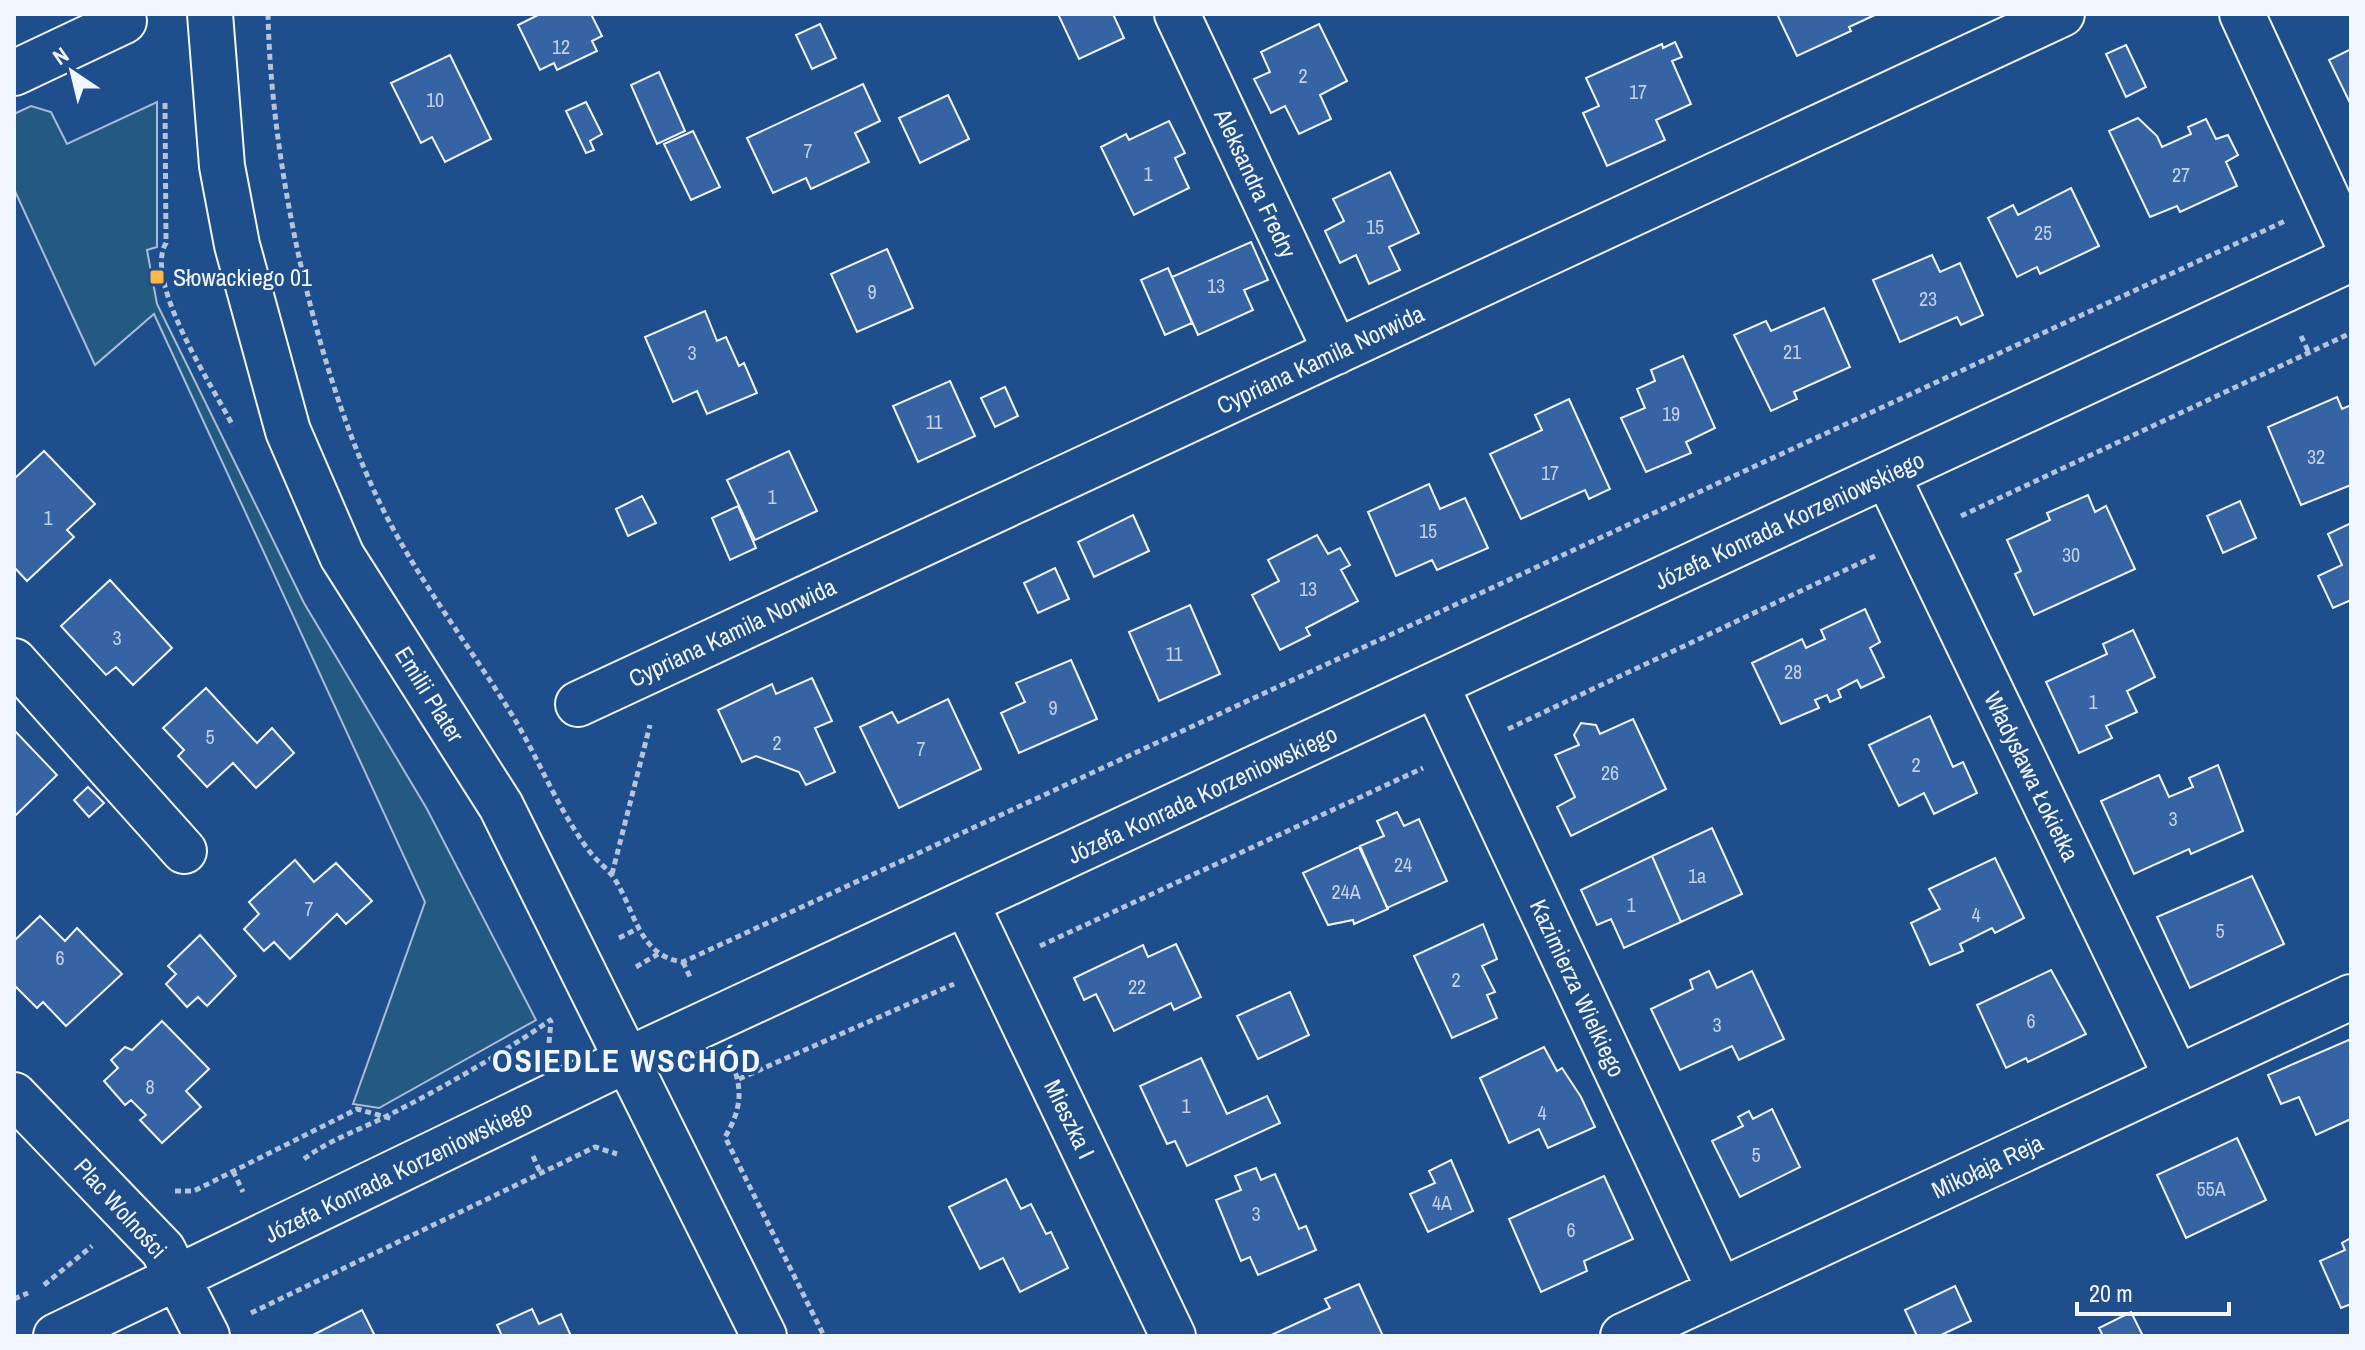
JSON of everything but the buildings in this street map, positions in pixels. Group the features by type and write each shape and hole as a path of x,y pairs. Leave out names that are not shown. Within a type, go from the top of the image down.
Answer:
{"street":[{"name":"Emilii Plater","path":"210,14 222,166 234,231 288,431 342,556 501,806 764,1336"},
{"name":"Aleksandra Fredry","path":"1177,14 1336,352"},
{"name":"Cypriana Kamila Norwida","path":"578,704 2062,14"},
{"path":"2242,14 2347,244"},
{"path":"14,73 124,21"},
{"name":"Józefa Konrada Korzeniowskiego","path":"56,1336 627,1060 1887,475 2347,244"},
{"name":"Władysława Łokietka","path":"1887,475 2177,1078"},
{"path":"14,661 184,851"},
{"name":"Kazimierza Wielkiego","path":"1436,685 1720,1291"},
{"name":"Mieszka I","path":"966,903 1173,1336"},
{"name":"Mikołaja Reja","path":"1623,1336 2351,997"},
{"name":"Plac Wolności","path":"14,1095 154,1240 179,1277 206,1335"}],"path":[{"path":"268,14 286,187 300,255 328,368 375,494 423,584 510,712 590,852 612,875 637,929 658,954 683,962 2296,216 2347,244"},
{"path":"739,1079 996,966 1465,749 2351,333"},
{"path":"612,875 666,663"},
{"path":"293,1222 288,1188 296,1165 322,1146 385,1117 514,1046 594,992 658,954"},
{"path":"683,962 739,1079 738,1113 725,1137 824,1336"},
{"path":"194,1191 357,1109"},
{"path":"206,1335 595,1147 612,1150 622,1157"}],"shaded area":[{"path":"157,102 157,247 147,250 157,304 304,603 427,809 536,1020 379,1108 353,1104 425,902 154,314 95,365 14,189 14,114 31,106 51,112 67,144"}],"place":[{"name":"Słowackiego 01","path":"157,277"}],"district":[{"name":"OSIEDLE WSCHÓD","path":"627,1060"}]}
